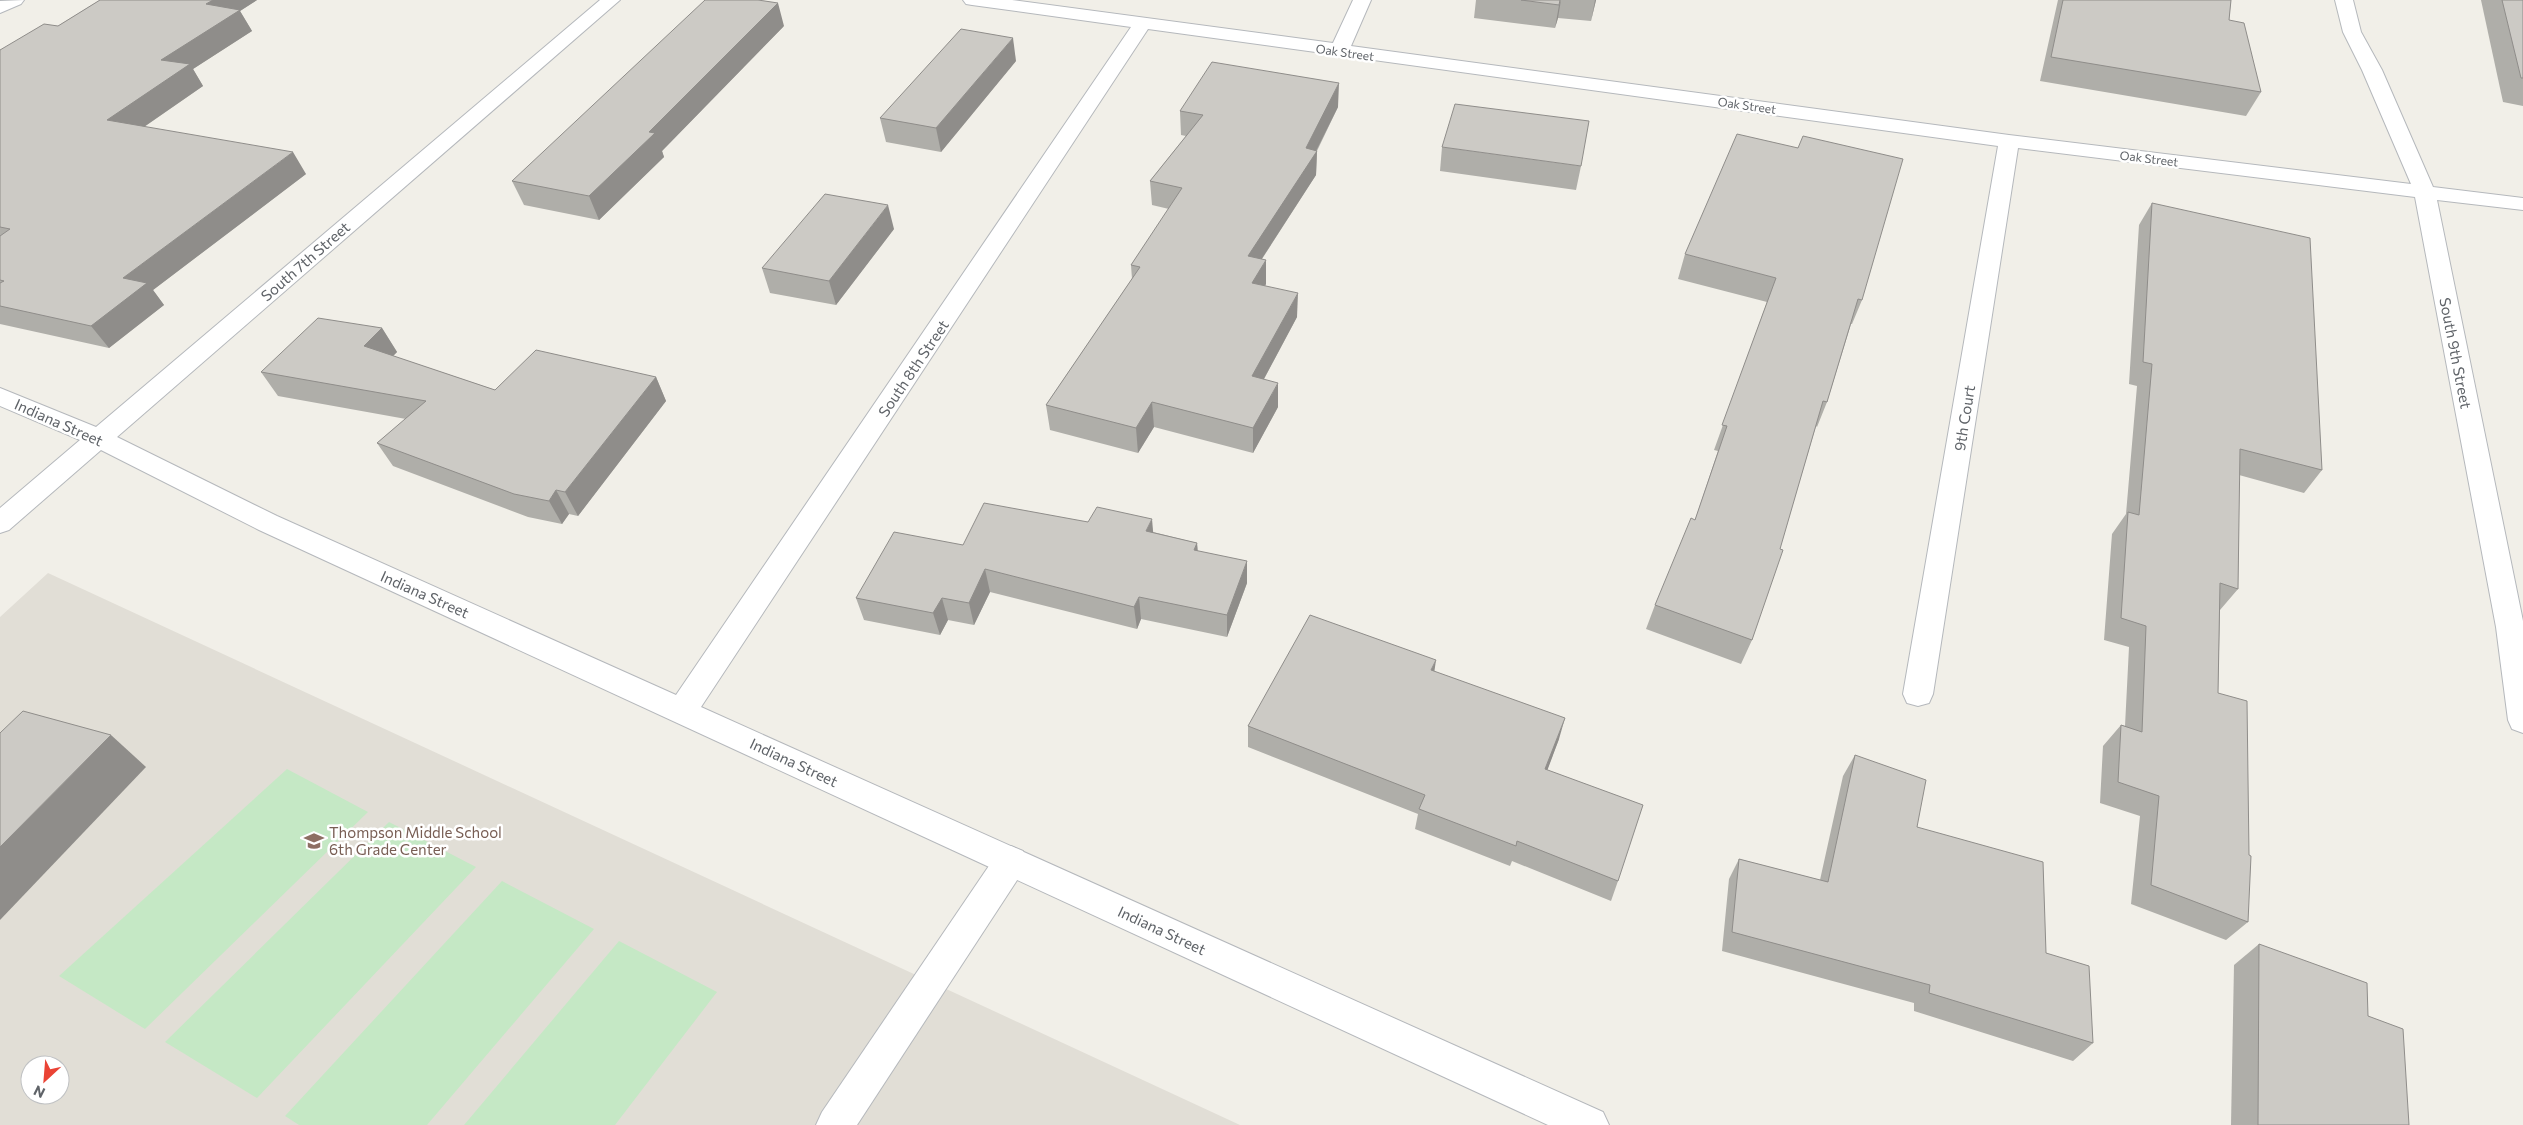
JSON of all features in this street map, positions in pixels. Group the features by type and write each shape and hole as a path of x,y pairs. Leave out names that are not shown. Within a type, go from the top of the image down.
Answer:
{"street":[{"path":"0,8 15,0"},
{"name":"South 7th Street","path":"0,523 611,0"},
{"name":"Oak Street","path":"972,0 2009,140 2523,204"},
{"path":"1340,51 1362,0"},
{"name":"South 9th Street","path":"2344,0 2352,32 2372,70 2424,192 2510,627 2523,720"},
{"name":"South 8th Street","path":"682,711 1142,24"},
{"name":"9th Court","path":"1918,694 2009,140"},
{"name":"Indiana Street","path":"0,396 98,438 268,522 1590,1125"},
{"path":"835,1125 1011,861"}],"shaded area":[{"name":"Thompson Middle School 6th Grade Center","path":"48,573 1240,1125 0,1125 0,617"}],"green space":[{"path":"287,769 368,812 145,1029 59,976"},
{"path":"389,822 476,867 257,1098 165,1042"},
{"path":"502,881 594,929 427,1125 299,1125 285,1116"},
{"path":"619,941 717,992 615,1125 464,1125"}],"building":[{"path":"100,0 213,0 206,4 240,10 161,60 190,64 107,120 293,152 123,278 147,283 91,326 0,306 0,283 4,281 0,280 0,236 10,229 0,227 0,50 44,24 58,26"},
{"path":"705,0 758,0 778,3 649,132 655,133 589,196 512,181"},
{"path":"1521,0 1560,0 1559,5"},
{"path":"2063,0 2231,0 2229,20 2244,23 2261,92 2051,57"},
{"path":"2502,0 2523,0 2523,78 2521,78"},
{"path":"961,29 1013,38 936,128 880,118"},
{"path":"1212,62 1339,83 1306,148 1317,151 1248,256 1266,260 1252,283 1298,293 1252,376 1278,383 1253,428 1152,402 1136,428 1046,405 1140,267 1131,265 1182,188 1150,181 1203,115 1180,111"},
{"path":"1455,104 1589,121 1581,166 1442,147"},
{"path":"1737,134 1798,148 1803,136 1903,159 1862,300 1858,299 1827,402 1823,401 1780,549 1783,550 1752,640 1655,605 1691,518 1695,520 1727,426 1722,425 1776,278 1685,254"},
{"path":"825,194 888,205 829,281 762,268"},
{"path":"2152,203 2310,238 2322,470 2240,449 2238,589 2220,583 2218,693 2247,701 2249,855 2251,856 2248,922 2151,885 2159,796 2118,782 2121,725 2142,732 2146,626 2121,618 2128,512 2139,515 2152,364 2143,362"},
{"path":"318,318 382,328 364,346 495,390 536,350 656,377 565,492 556,490 549,501 514,494 377,443 426,401 261,372"},
{"path":"984,503 1088,522 1097,507 1152,519 1146,531 1197,543 1194,550 1247,561 1227,615 1139,597 1134,607 985,569 969,603 942,598 933,613 856,598 894,532 963,545"},
{"path":"1310,615 1436,660 1431,670 1565,718 1545,769 1643,805 1618,881 1517,841 1516,846 1419,809 1425,795 1248,726"},
{"path":"23,711 111,735 0,847 0,733"},
{"path":"1855,755 1926,780 1917,827 2043,862 2046,953 2089,966 2093,1043 1929,993 1930,985 1732,932 1739,859 1828,882"},
{"path":"2259,944 2367,983 2368,1016 2403,1029 2409,1125 2258,1125"}],"place":[{"name":"Thompson Middle School 6th Grade Center","path":"314,841"}]}
